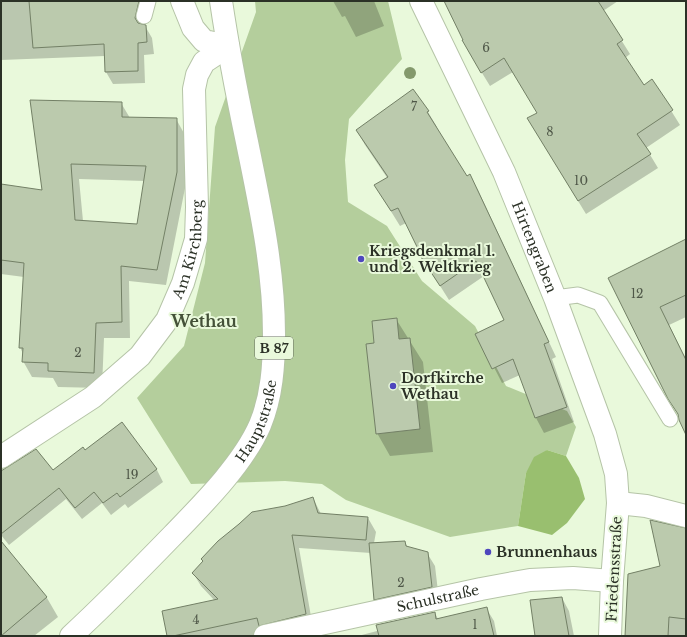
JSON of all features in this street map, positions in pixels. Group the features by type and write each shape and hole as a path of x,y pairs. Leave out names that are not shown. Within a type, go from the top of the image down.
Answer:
{"street":[{"path":"182,1 193,28 204,41 228,46"},
{"name":"Hauptstraße","path":"72,636 113,598 205,503 243,456 259,426 270,395 274,356 274,314 270,265 263,219 228,46 221,1"},
{"name":"Hirtengraben","path":"421,1 504,172 556,298 605,434 616,474 618,503"},
{"name":"Am Kirchberg","path":"1,457 93,397 140,356 167,320 183,283 196,239 198,207 194,90 197,75 204,62 228,46"},
{"path":"618,503 646,506 686,516"},
{"name":"Friedensstraße","path":"610,636 612,581 618,503"},
{"name":"Schulstraße","path":"265,636 481,589 530,580 573,578 612,581"}],"lane":[{"path":"144,16 148,1"},
{"path":"556,298 578,296 600,303 670,419"}],"shaded area":[{"path":"255,1 388,1 402,59 349,119 345,160 348,202 387,226 422,281 475,326 506,386 567,411 576,427 566,456 547,450 526,473 518,526 450,537 346,500 322,484 285,481 191,484 137,398 184,346 205,263 215,127 256,12"},
{"path":"547,450 566,456 579,478 585,499 567,523 552,535 518,526 526,473 534,457"}],"building":[{"path":"29,1 139,1 135,18 138,23 146,25 147,42 138,43 138,71 105,72 104,44 33,48"},
{"path":"444,1 598,1 623,40 617,44 644,85 652,79 673,110 637,134 651,154 578,201 527,118 537,113 504,58 481,73 462,40"},
{"path":"413,89 429,111 427,112 467,176 470,174 549,342 544,344 567,407 535,418 513,359 492,369 475,334 504,320 476,261 440,286 419,254 420,253 398,208 391,211 374,185 388,177 356,130"},
{"path":"30,100 122,102 122,117 177,118 177,172 157,270 121,266 122,322 96,323 94,373 48,371 48,363 22,362 23,348 19,348 24,263 1,260 1,184 42,190","holes":["71,164 146,166 137,224 75,220"]},
{"path":"686,239 686,295 660,307 686,360 686,435 679,420 678,414 668,399 608,278"},
{"name":"Dorfkirche Wethau","path":"397,318 399,339 410,338 420,429 376,434 366,344 374,343 372,321"},
{"path":"122,422 157,469 120,497 117,493 103,503 94,492 75,508 59,488 1,534 1,471 36,449 53,470 83,447 85,450"},
{"path":"313,497 318,513 368,517 366,540 292,535 306,614 259,626 257,618 167,636 162,611 218,599 192,573 203,561 201,559 218,541 252,512 285,506"},
{"path":"650,520 686,528 686,619 669,617 668,636 625,636 628,574 660,566"},
{"path":"1,541 47,597 1,636"},
{"path":"405,541 406,546 428,552 432,587 374,600 369,543"},
{"path":"562,597 569,636 535,636 530,600"},
{"path":"487,607 494,636 379,636 376,625 435,612 436,619"}],"place":[{"name":"Kriegsdenkmal 1. und 2. Weltkrieg","path":"361,259"},
{"name":"Dorfkirche Wethau","path":"393,386"},
{"name":"Brunnenhaus","path":"488,552"}],"district":[{"name":"Wethau","path":"204,321"}]}
